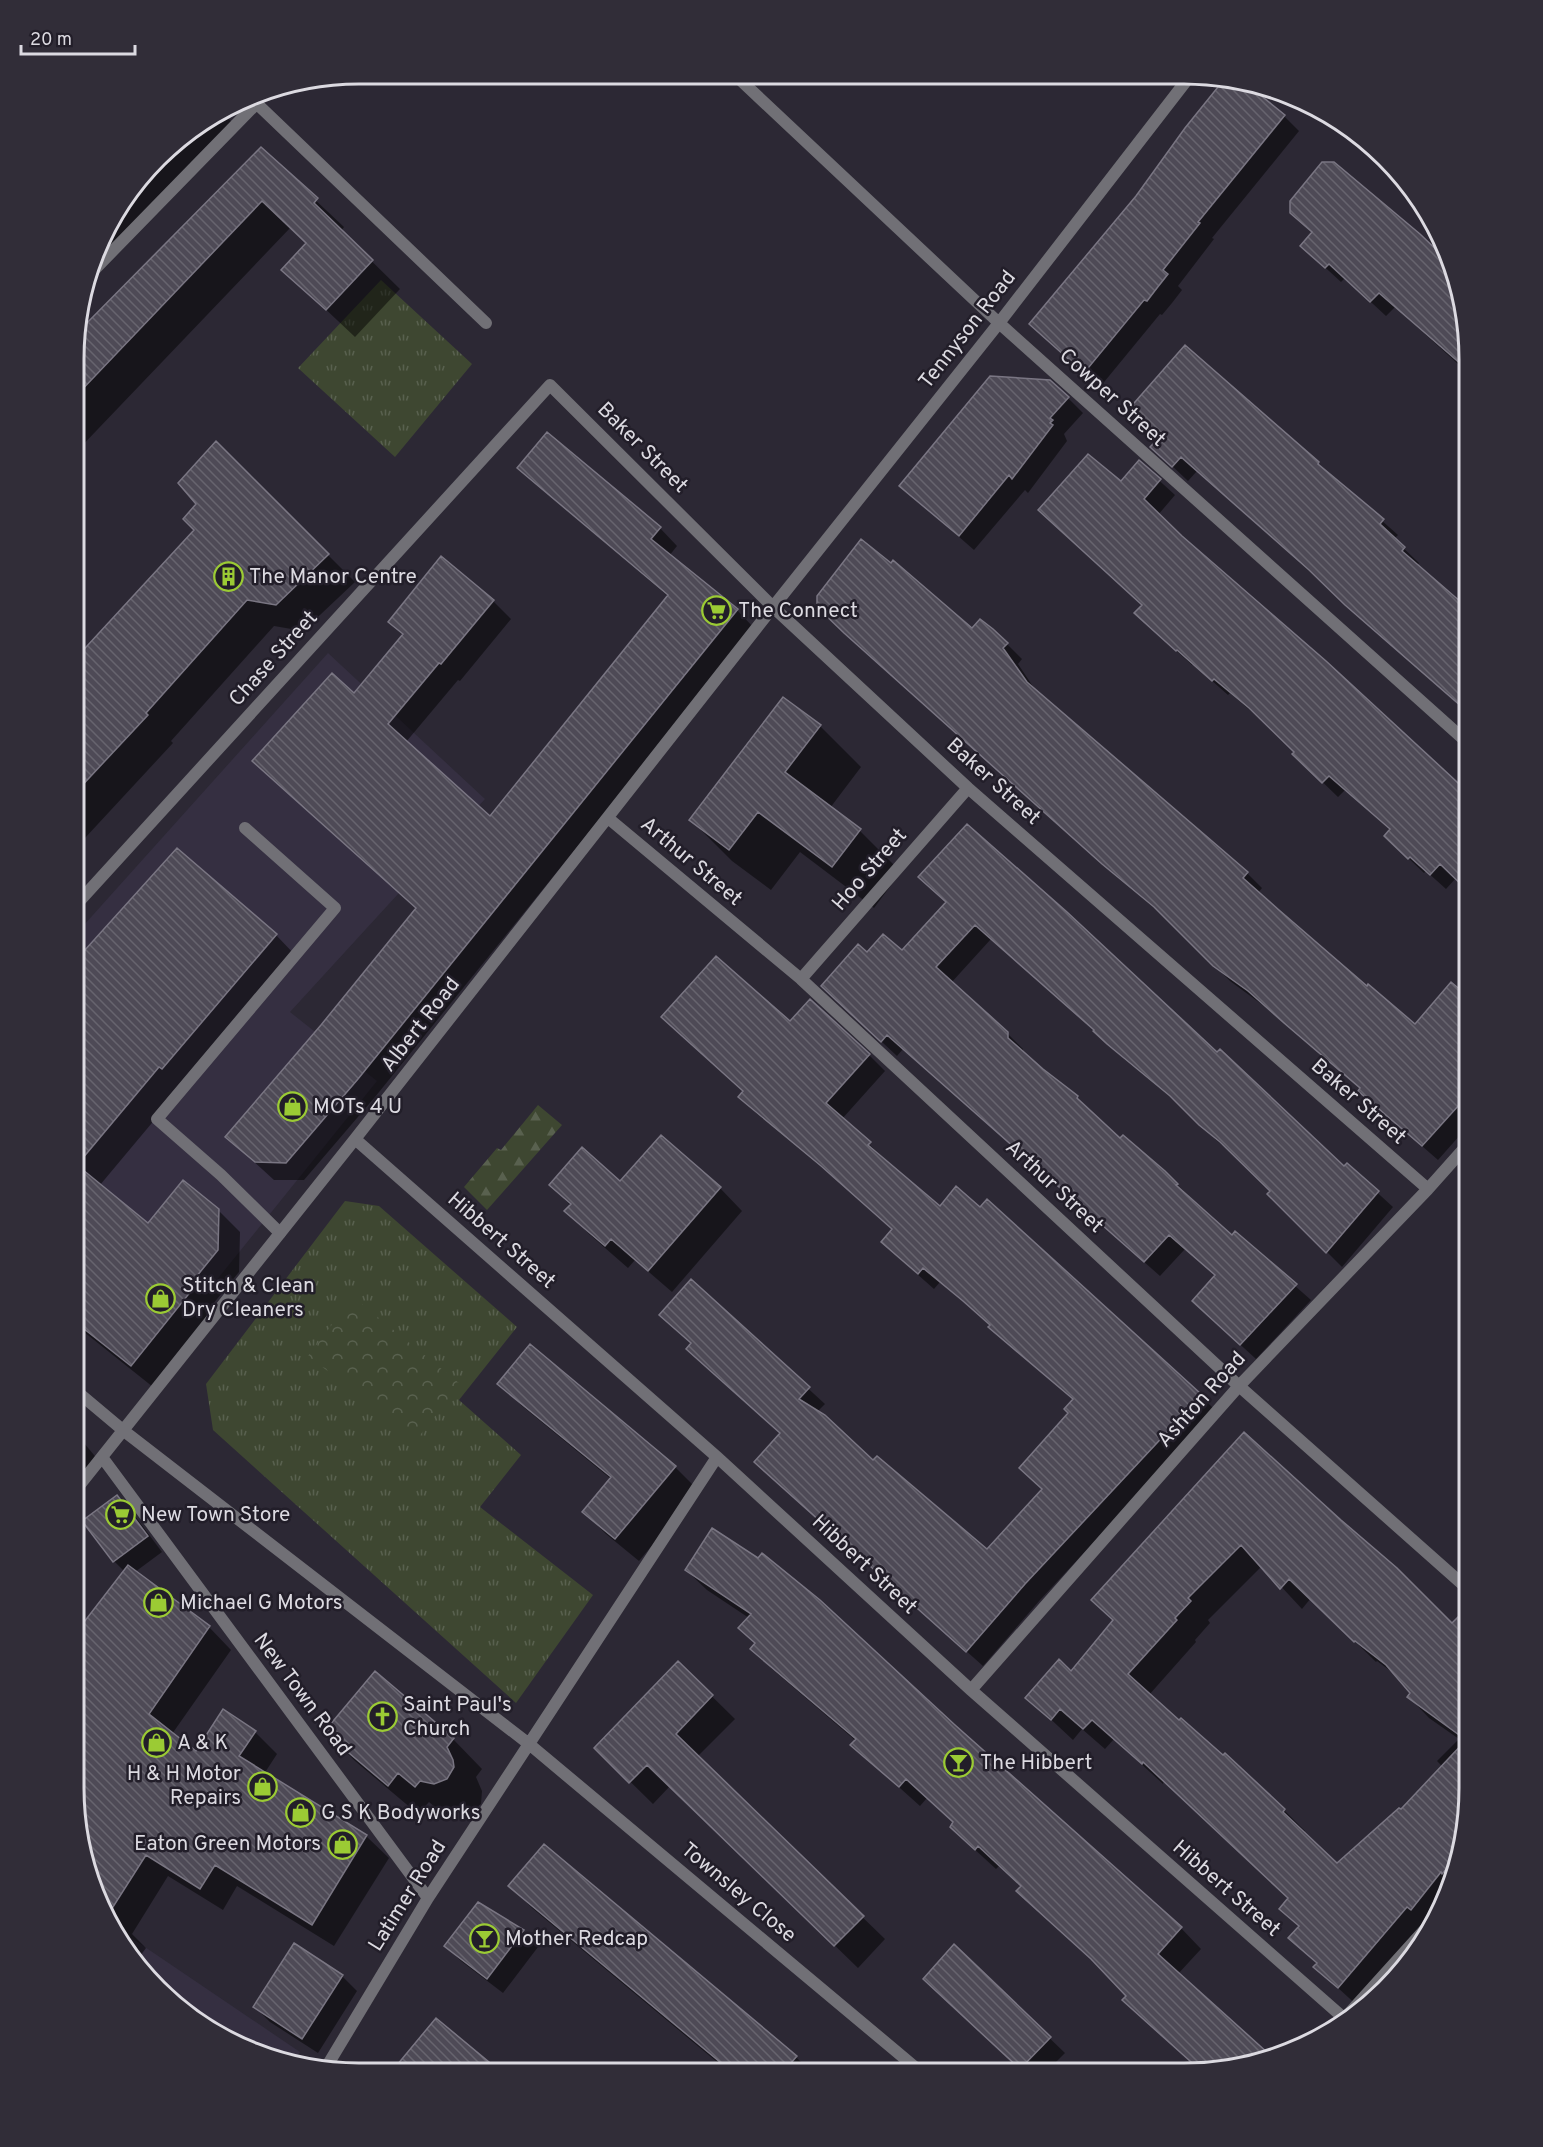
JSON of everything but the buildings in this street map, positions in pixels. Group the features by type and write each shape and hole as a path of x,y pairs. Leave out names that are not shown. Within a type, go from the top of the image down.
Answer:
{"street":[{"name":"Cowper Street","path":"745,84 999,323 1459,735"},
{"name":"Tennyson Road","path":"772,607 999,323 1184,84"},
{"path":"257,104 486,323"},
{"path":"103,261 248,108"},
{"name":"Baker Street","path":"550,385 772,607 968,788 1428,1189"},
{"name":"Chase Street","path":"84,896 550,385"},
{"name":"Albert Road","path":"84,1480 355,1139 772,607"},
{"name":"Hoo Street","path":"801,979 968,788"},
{"name":"Arthur Street","path":"608,818 801,979 1239,1386 1459,1581"},
{"path":"245,828 335,908 157,1119 221,1175 279,1233"},
{"name":"Hibbert Street","path":"355,1139 717,1457 971,1690 1339,2015"},
{"name":"Ashton Road","path":"971,1690 1239,1386 1459,1154"},
{"name":"Townsley Close","path":"84,1397 124,1431 529,1744 910,2063"},
{"name":"New Town Road","path":"102,1457 428,1898"},
{"name":"Latimer Road","path":"330,2061 428,1898 717,1457"},
{"path":"1383,1977 1398,1960"}],"shaded area":[{"path":"328,653 485,799 290,1012 377,1081 207,1292 133,1228 84,1250 84,1077 114,1044 84,1017 84,925"},
{"path":"126,1934 300,2052 297,2056 254,2042 206,2017 178,1995 152,1969"}],"green space":[{"path":"381,280 472,364 395,457 298,368"},
{"path":"538,1105 562,1125 487,1210 464,1187 497,1148 501,1150"},
{"path":"345,1201 379,1206 517,1327 459,1400 521,1455 480,1507 593,1595 516,1703 213,1430 206,1384"},
{"path":"353,1297 460,1384 417,1439 308,1356"}],"place":[{"name":"The Manor Centre","path":"228,577"},
{"name":"The Connect","path":"717,611"},
{"name":"MOTs 4 U","path":"292,1107"},
{"name":"Stitch & Clean Dry Cleaners","path":"161,1298"},
{"name":"New Town Store","path":"120,1515"},
{"name":"Michael G Motors","path":"159,1603"},
{"name":"Saint Paul's Church","path":"382,1717"},
{"name":"A & K","path":"156,1743"},
{"name":"The Hibbert","path":"959,1763"},
{"name":"H & H Motor Repairs","path":"262,1786"},
{"name":"G S K Bodyworks","path":"300,1813"},
{"name":"Eaton Green Motors","path":"342,1844"},
{"name":"Mother Redcap","path":"484,1939"}]}
